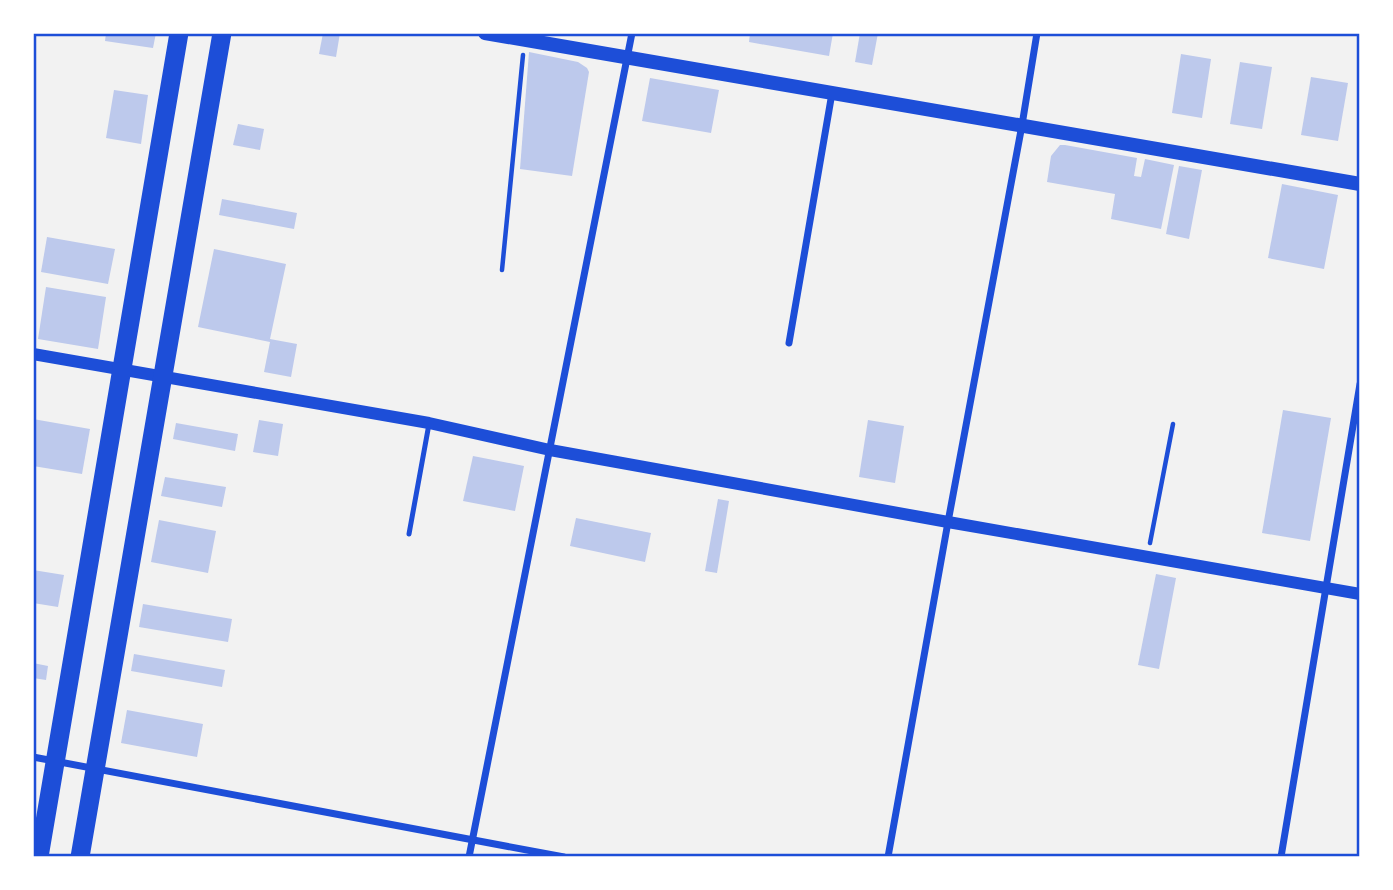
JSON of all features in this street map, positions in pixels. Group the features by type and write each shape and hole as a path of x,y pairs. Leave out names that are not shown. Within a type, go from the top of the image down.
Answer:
{"highway":[{"path":"40,857 179,33"},
{"path":"80,857 222,33"}],"main road":[{"path":"485,33 1360,184"}],"street":[{"path":"469,857 632,33"},
{"path":"888,857 1037,33"},
{"path":"789,343 832,93"},
{"path":"33,354 429,423 550,450 1360,594"},
{"path":"1281,857 1360,384"},
{"path":"33,757 564,857"}],"lane":[{"path":"409,534 429,423"}],"path":[{"path":"502,270 524,40"},
{"path":"1147,557 1173,424"}],"building":[{"path":"106,33 156,33 153,48 105,41"},
{"path":"323,33 340,33 336,57 319,54"},
{"path":"750,33 833,33 829,56 749,42"},
{"path":"860,33 878,33 872,65 855,62"},
{"path":"529,52 578,62 589,72 572,176 520,169"},
{"path":"1181,54 1211,59 1202,118 1172,113"},
{"path":"1240,62 1272,67 1262,129 1230,124"},
{"path":"1311,77 1348,83 1338,141 1301,135"},
{"path":"650,78 719,90 711,133 642,121"},
{"path":"114,90 148,95 141,144 106,138"},
{"path":"238,124 264,129 260,150 233,145"},
{"path":"1060,145 1137,158 1134,176 1141,177 1145,159 1174,165 1161,229 1111,219 1115,194 1047,182 1051,156"},
{"path":"1179,166 1202,170 1189,239 1166,234"},
{"path":"1282,184 1338,195 1324,269 1268,258"},
{"path":"222,199 297,213 294,229 219,215"},
{"path":"47,237 115,249 108,284 41,272"},
{"path":"214,249 286,264 270,339 297,344 291,377 264,372 270,342 198,327"},
{"path":"46,287 106,297 98,349 38,339"},
{"path":"1283,410 1331,418 1310,541 1262,533"},
{"path":"33,419 90,429 82,474 33,466"},
{"path":"259,420 283,424 278,456 253,452"},
{"path":"868,420 904,426 895,483 859,477"},
{"path":"176,423 238,434 235,451 173,439"},
{"path":"473,456 524,466 515,511 463,501"},
{"path":"165,477 226,487 222,507 161,496"},
{"path":"718,499 729,501 717,573 705,571"},
{"path":"576,518 651,533 645,562 570,546"},
{"path":"159,520 216,531 208,573 151,562"},
{"path":"33,570 64,575 58,607 33,603"},
{"path":"1156,574 1176,578 1159,669 1138,665"},
{"path":"143,604 232,619 228,642 139,627"},
{"path":"134,654 225,670 222,687 131,671"},
{"path":"33,663 48,666 46,680 33,678"},
{"path":"127,710 203,724 197,757 121,743"}]}
